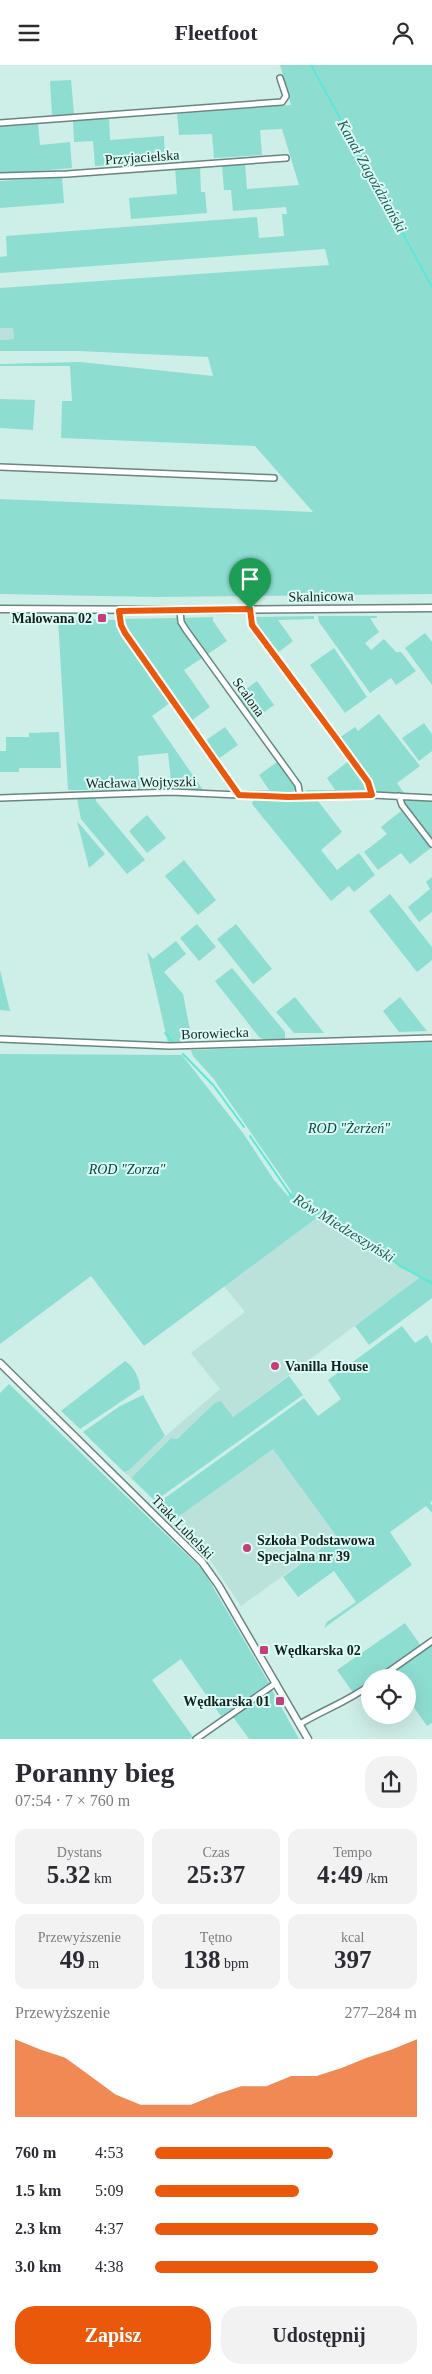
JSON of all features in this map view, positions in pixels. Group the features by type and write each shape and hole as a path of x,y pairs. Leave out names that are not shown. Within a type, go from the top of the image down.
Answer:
{"street":[{"path":"0,123 282,103 286,96 280,78"},
{"name":"Przyjacielska","path":"0,176 67,174 286,158"},
{"path":"0,467 274,478"},
{"name":"Skalnicowa","path":"0,609 180,611 432,608"},
{"path":"250,609 252,625 368,782 372,795"},
{"path":"119,611 121,625 125,633 239,795"},
{"name":"Scalona","path":"180,611 181,622 186,630 298,785 300,796"},
{"name":"Wacława Wojtyszki","path":"0,798 171,792 300,796 372,795 432,798"},
{"path":"399,796 402,805 432,844"},
{"name":"Borowiecka","path":"0,1039 170,1046 432,1038"},
{"name":"Trakt Lubelski","path":"0,1363 202,1562 219,1586 308,1739"},
{"path":"392,1669 432,1641"},
{"path":"196,1739 276,1683"},
{"path":"300,1723 324,1709 344,1703 361,1691"}],"shaded area":[{"path":"0,328 13,328 14,339 0,340"},
{"path":"318,1217 420,1277 233,1417 221,1401 176,1439 171,1438 131,1478 124,1472 220,1389 191,1353 245,1312 224,1286"},
{"path":"273,1448 337,1537 241,1606 204,1551 175,1519"}],"green space":[{"path":"280,65 432,65 432,594 155,597 0,594 0,499 313,512 255,446 61,438 62,401 72,401 70,366 0,366 0,364 80,362 213,376 208,357 78,351 0,351 0,340 14,339 13,328 0,328 0,288 329,265 325,249 0,273 0,257 7,256 6,236 257,217 259,238 284,236 282,214 287,214 286,207 233,211 231,190 224,190 222,165 245,163 247,189 299,185 282,129 260,130 262,155 214,158 212,134 179,135 177,114 291,105"},
{"path":"71,80 74,114 52,115 50,81"},
{"path":"109,118 110,140 164,136 165,162 95,166 93,141 74,142 73,121"},
{"path":"38,124 40,145 70,142 72,168 0,174 0,127"},
{"path":"200,167 201,192 205,192 207,213 131,219 129,198 177,194 175,168"},
{"path":"62,177 64,203 0,208 0,181"},
{"path":"0,399 35,400 33,430 0,428"},
{"path":"314,616 314,619 278,620 293,641 276,654 252,620 252,617"},
{"path":"318,616 377,616 377,618 370,618 379,632 365,643 371,650 384,639 396,652 401,652 416,671 396,685 391,678 370,693 319,622"},
{"path":"213,617 213,621 227,641 208,654 188,629 183,618"},
{"path":"178,618 178,623 202,658 184,670 210,707 191,721 127,632 121,619"},
{"path":"58,619 116,620 116,626 170,703 152,716 203,790 172,790 168,753 138,756 140,790 68,790"},
{"path":"425,633 432,642 432,685 405,648"},
{"path":"334,648 367,697 345,713 310,665"},
{"path":"257,681 274,705 255,719 237,696"},
{"path":"379,714 420,766 397,783 404,793 376,793 339,738 355,727 358,731"},
{"path":"424,723 432,734 432,751 419,761 402,738"},
{"path":"225,727 238,745 218,759 205,741"},
{"path":"59,732 61,768 19,768 19,772 0,772 0,751 6,751 6,737 29,737 29,733"},
{"path":"350,760 365,781 365,791 361,793 307,794 306,790 335,790 327,778"},
{"path":"277,762 296,788 292,794 241,792 239,790 269,790 259,775"},
{"path":"95,796 96,801 145,860 127,874 81,819 77,798"},
{"path":"258,798 313,799 318,801 342,832 321,850 337,870 359,853 375,875 354,892 349,886 331,901 252,804 253,800"},
{"path":"405,798 432,800 432,839 405,805"},
{"path":"401,811 431,848 410,864 401,853 378,870 364,852 387,834 381,827"},
{"path":"147,815 166,838 147,853 129,831"},
{"path":"77,821 105,854 89,868"},
{"path":"184,860 216,900 198,915 165,876"},
{"path":"432,877 432,912 419,922 408,907 430,889 426,882"},
{"path":"390,894 432,947 432,960 417,972 369,911"},
{"path":"197,924 216,947 199,961 180,938"},
{"path":"236,924 272,969 253,984 217,939"},
{"path":"176,941 186,954 164,972 183,994 192,1040 168,1043 147,952 153,959"},
{"path":"232,968 285,1032 285,1039 265,1040 259,1037 215,981"},
{"path":"0,970 10,1011 0,1010"},
{"path":"295,997 324,1033 294,1033 276,1012"},
{"path":"400,997 427,1031 399,1032 383,1011"},
{"name":"ROD \"Zorza\"","path":"432,1042 432,1298 369,1345 355,1326 420,1277 318,1217 144,1346 91,1276 0,1344 0,1054 182,1055 243,1133 274,1180 288,1196 292,1192 213,1078 193,1056 191,1050"},
{"path":"402,1326 415,1343 427,1335 432,1344 432,1501 430,1503 432,1505 432,1513 426,1506 390,1532 412,1565 324,1628 327,1622 356,1602 334,1571 298,1597 283,1577 337,1537 273,1449 175,1519 158,1503 304,1398 318,1416 341,1399 328,1380"},
{"path":"125,1361 136,1373 140,1389 80,1429 61,1411"},
{"path":"289,1376 303,1395 155,1501 131,1478 171,1438 177,1439 215,1403 221,1401 233,1417"},
{"path":"9,1384 203,1570 269,1683 221,1716 181,1659 152,1680 193,1737 189,1739 0,1739 0,1393"},
{"path":"143,1395 165,1436 129,1470 124,1472 83,1432 120,1406"},
{"path":"405,1623 421,1646 388,1669 361,1669 361,1689 354,1694 337,1670"},
{"path":"432,1645 432,1723 427,1726 416,1710 416,1669 398,1669"},
{"path":"272,1690 299,1739 249,1739 233,1717"}],"waterway":[{"name":"Kanał Zagoździański","path":"311,65 432,287"},
{"name":"Rów Miedzeszyński","path":"165,1033 172,1041"},
{"name":"Rów Miedzeszyński","path":"183,1054 214,1086 244,1127"},
{"name":"Rów Miedzeszyński","path":"250,1136 292,1197 374,1245 400,1266 432,1283"}],"place":[{"name":"Malowana 02","path":"102,618"},
{"name":"Vanilla House","path":"275,1366"},
{"name":"Szkoła Podstawowa Specjalna nr 39","path":"247,1548"},
{"name":"Wędkarska 02","path":"264,1650"},
{"name":"Wędkarska 01","path":"280,1701"}],"route":[{"path":"250,609 252,625 368,782 372,795 288,797 239,795 125,633 119,618 119,611 250,609"}],"park label":[{"name":"ROD \"Żerżeń\"","path":"349,1128"}]}
